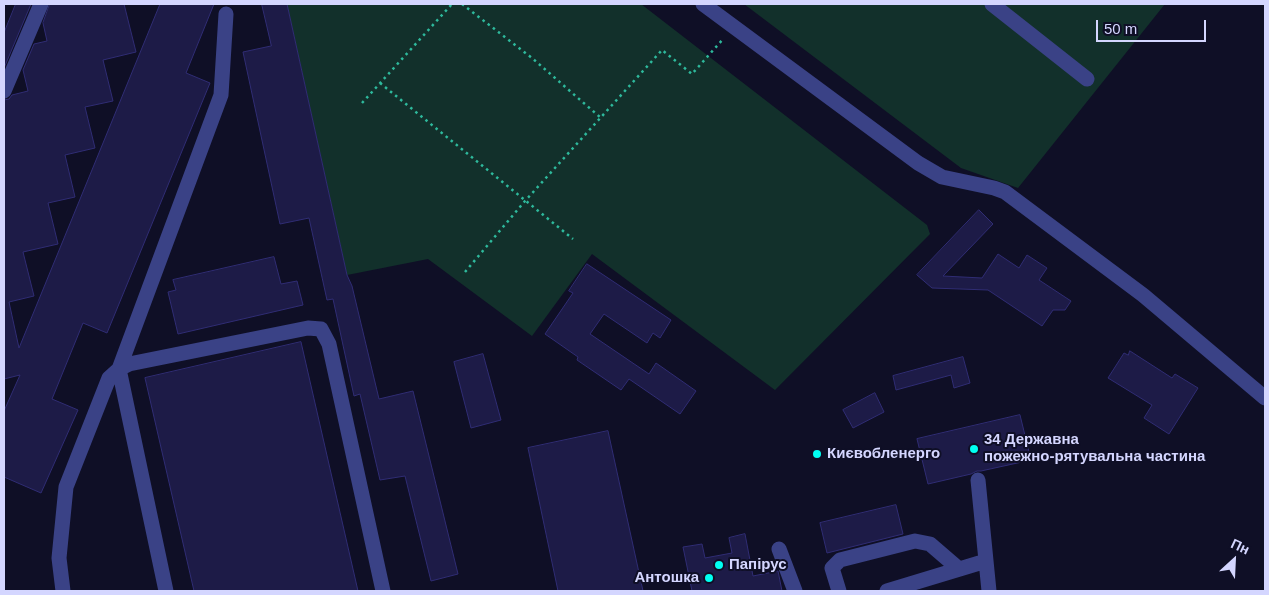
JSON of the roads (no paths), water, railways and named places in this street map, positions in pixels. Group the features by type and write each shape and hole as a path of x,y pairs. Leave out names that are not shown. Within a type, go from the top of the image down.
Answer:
{"lane":[{"path":"4,91 41,4"},
{"path":"703,4 918,163 942,177 994,188 1004,192 1143,295 1265,398"},
{"path":"992,4 1088,79"},
{"path":"166,591 119,369 221,95 226,14"},
{"path":"63,591 59,558 66,486 109,378 119,369 129,364 308,328 321,329 329,344 383,591"},
{"path":"978,480 989,591"},
{"path":"839,591 832,568 840,560 915,540 930,544 959,569"},
{"path":"779,549 795,591"},
{"path":"887,591 986,561"}],"place":[{"name":"34 Державна пожежно-рятувальна частина","path":"974,449"},
{"name":"Києвобленерго","path":"817,454"},
{"name":"Папірус","path":"719,565"},
{"name":"Антошка","path":"709,578"}]}
